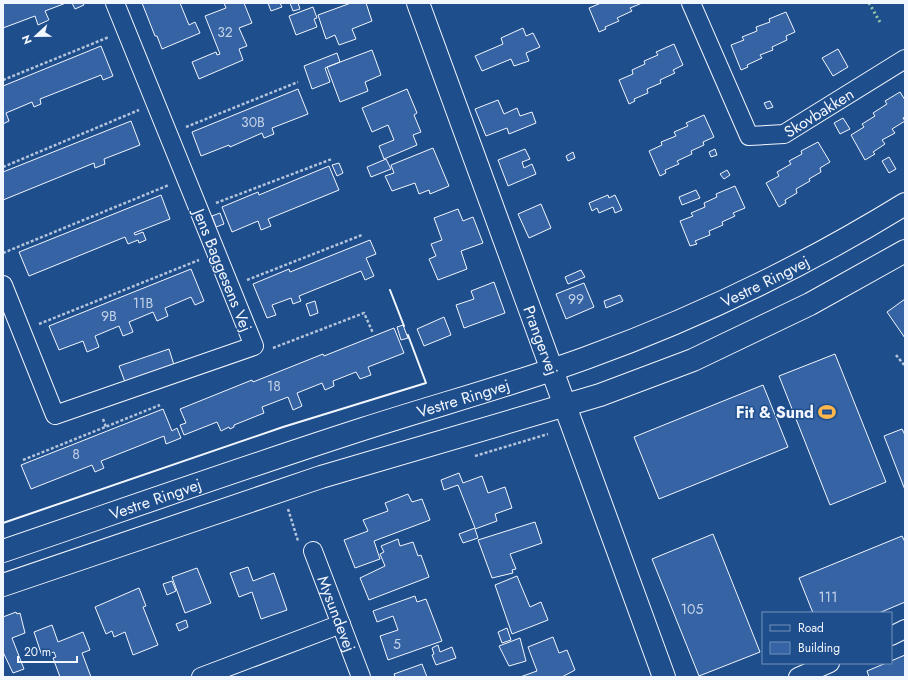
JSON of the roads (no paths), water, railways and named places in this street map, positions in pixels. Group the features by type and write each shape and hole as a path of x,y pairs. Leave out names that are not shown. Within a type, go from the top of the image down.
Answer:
{"main road":[{"name":"Prangervej","path":"418,3 664,677"},
{"name":"Vestre Ringvej","path":"3,551 363,429 552,370 672,325 785,272 905,204"},
{"name":"Vestre Ringvej","path":"3,585 321,478 566,407 693,360 810,304 905,251"}],"street":[{"name":"Jens Baggesens Vej","path":"3,285 55,416 254,346 115,3"},
{"name":"Skovbakken","path":"691,3 749,136 784,134 905,59"},
{"name":"Mysundevej","path":"313,551 361,677"},
{"path":"201,677 341,624"},
{"path":"892,636 905,629"},
{"path":"798,677 828,664"}],"place":[{"name":"Fit & Sund","path":"827,412"}]}
